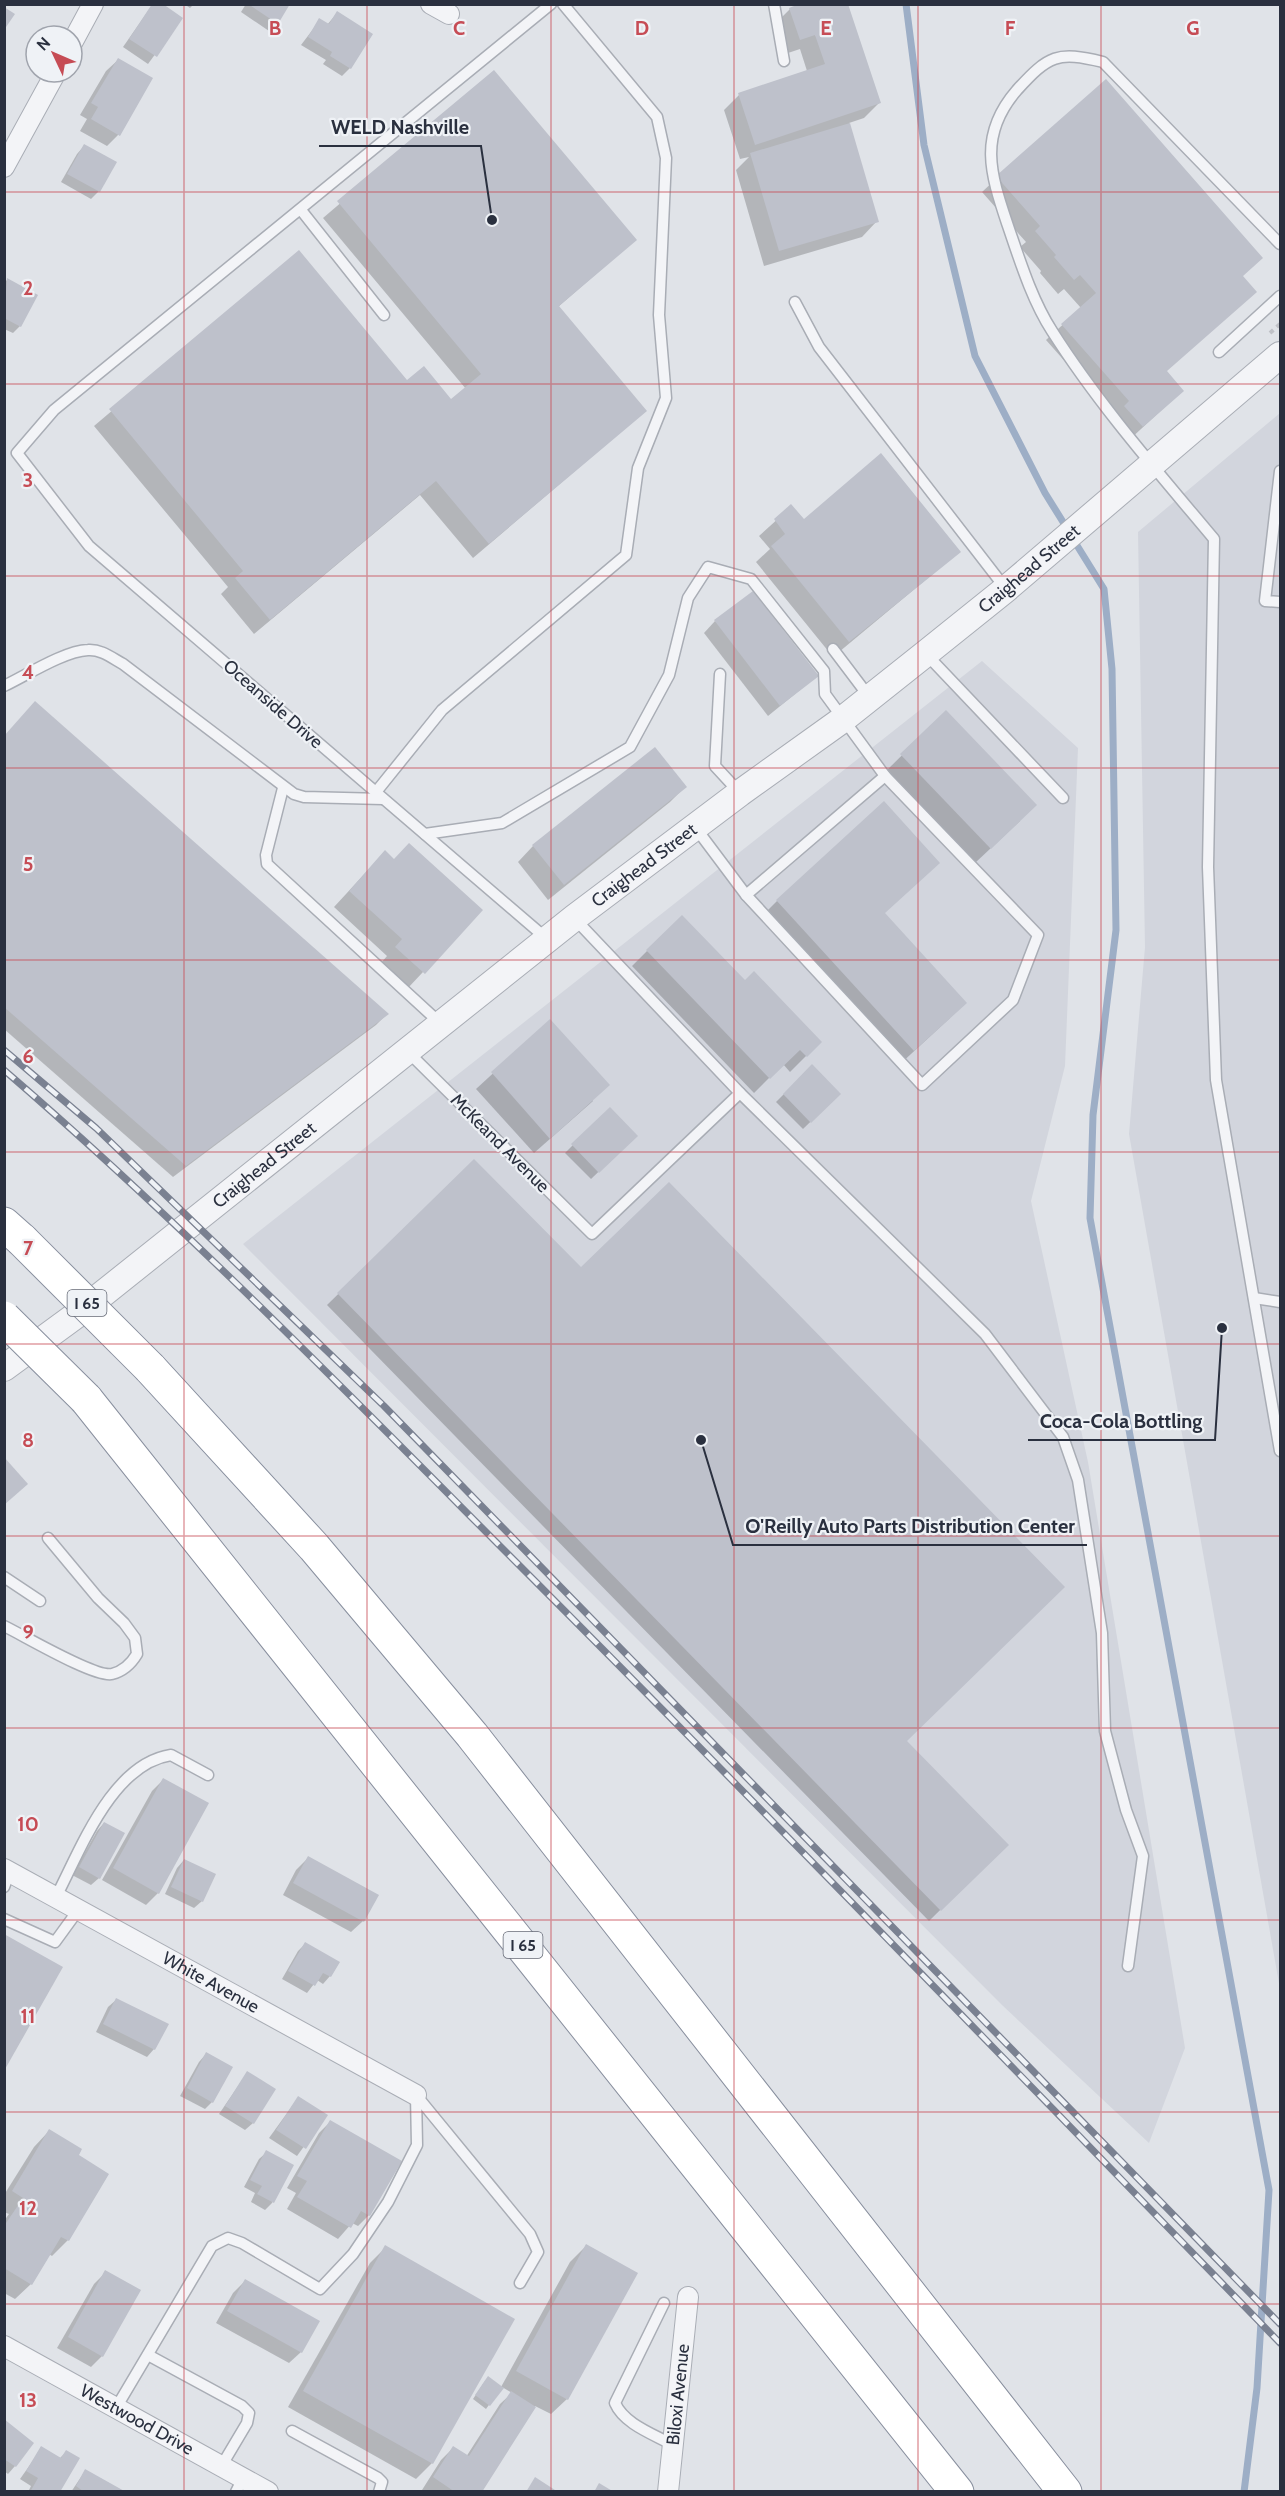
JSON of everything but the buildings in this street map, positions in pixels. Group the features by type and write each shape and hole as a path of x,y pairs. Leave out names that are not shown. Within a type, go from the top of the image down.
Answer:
{"highway":[{"name":"I 65","path":"13,1232 150,1368 314,1547 472,1735 1065,2492"},
{"name":"I 65","path":"4,1318 87,1399 957,2492"}],"street":[{"path":"82,24 93,4"},
{"path":"431,4 449,14"},
{"path":"4,168 50,84"},
{"name":"Craighead Street","path":"4,1368 75,1316 574,918 870,698 1014,582 1281,355"},
{"name":"White Avenue","path":"6,1876 79,1909 416,2095"},
{"name":"Biloxi Avenue","path":"668,2492 688,2297"},
{"name":"Westwood Drive","path":"4,2346 222,2465 240,2485 268,2492"}],"lane":[{"path":"384,315 301,210 551,4"},
{"path":"4,686 74,653 89,650 104,653 123,664 284,788 304,797 379,795 442,710 626,555 638,468 666,398 659,315 666,158 657,117 563,4"},
{"path":"774,4 784,61"},
{"path":"1281,244 1103,62 1071,54 1040,64 1007,102 990,142 993,180 1032,289 1050,330 1113,417 1144,473 1214,539 1208,867 1216,1080 1281,1451"},
{"name":"Oceanside Drive","path":"301,210 54,410 17,453 89,546 547,939"},
{"path":"1219,352 1281,296"},
{"path":"795,302 819,347 1014,582"},
{"path":"1281,471 1265,602 1281,602"},
{"path":"425,834 502,823 630,747 669,675 688,598 708,567 751,579 824,671 825,694 885,776 1038,935 1013,1000 922,1085 746,895 695,827"},
{"path":"833,649 870,698"},
{"path":"925,654 1064,798"},
{"path":"720,674 715,766 740,793"},
{"path":"746,895 885,776"},
{"path":"284,788 266,855 267,864 440,1023"},
{"path":"574,918 740,1093 985,1334 1063,1437 1078,1480 1102,1633 1105,1731 1126,1810 1143,1856 1128,1966"},
{"name":"McKeand Avenue","path":"407,1051 592,1234 740,1093"},
{"path":"1254,1298 1281,1302"},
{"path":"4,1626 84,1667 105,1674 113,1674 129,1666 137,1654 135,1638 124,1623 98,1598 48,1538"},
{"path":"4,1577 40,1601"},
{"path":"56,1897 100,1813 129,1776 146,1762 171,1755 208,1776"},
{"path":"4,1919 55,1942 79,1909"},
{"path":"416,2095 530,2234 538,2252 520,2283"},
{"path":"116,2408 212,2247 228,2238 242,2243 320,2289 353,2254 388,2202 417,2145 416,2095"},
{"path":"664,2303 615,2403 618,2410 631,2421 673,2445"},
{"path":"148,2355 242,2406 249,2413 222,2465"},
{"path":"292,2431 378,2478 382,2482 379,2492"}],"shaded area":[{"path":"1280,413 1280,1989 1129,1134 1145,947 1138,532"},
{"path":"982,661 1078,748 1065,1066 1031,1201 1088,1462 1185,2048 1149,2143 1002,2005 243,1244"}],"waterway":[{"path":"906,4 924,145 975,356 1045,493 1068,530"},
{"path":"1073,539 1104,589 1112,669 1116,930 1093,1115 1090,1218 1269,2190 1257,2388 1244,2492"}],"railway":[{"path":"4,1050 96,1128 384,1406 1280,2324"},
{"path":"4,1070 131,1183 375,1420 791,1840 1280,2343"}],"place":[{"name":"WELD Nashville","path":"492,220"},
{"name":"Coca-Cola Bottling","path":"1222,1328"},
{"name":"O'Reilly Auto Parts Distribution Center","path":"701,1440"}]}
